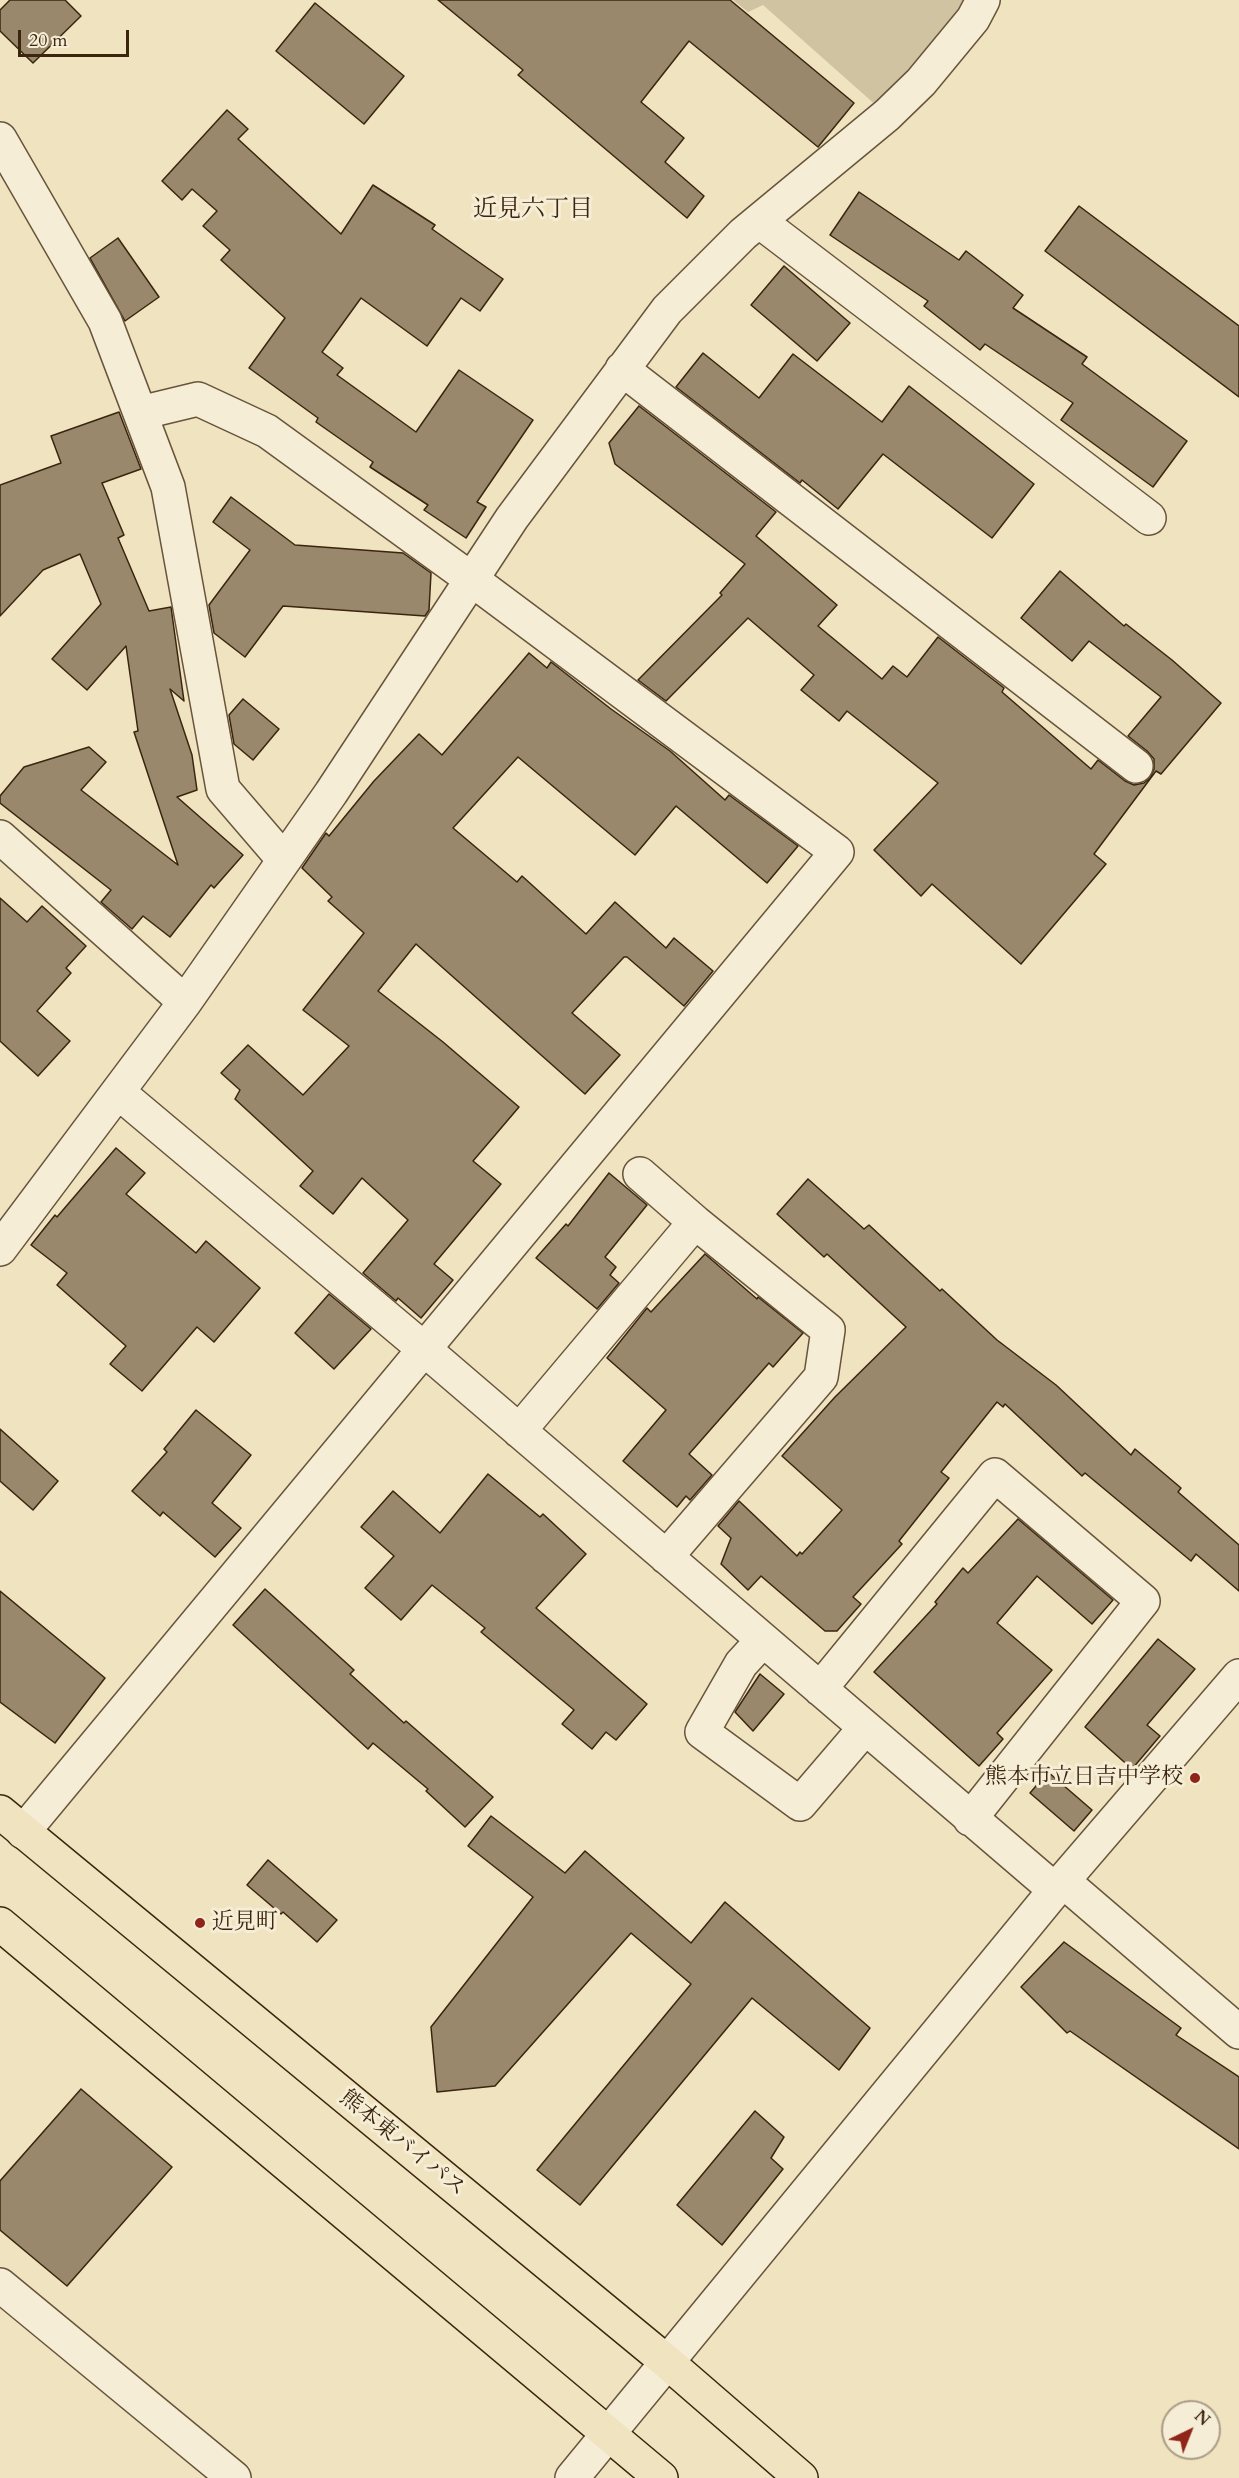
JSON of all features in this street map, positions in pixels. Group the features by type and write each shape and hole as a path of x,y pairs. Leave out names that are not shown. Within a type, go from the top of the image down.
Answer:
{"highway":[{"name":"熊本東バイパス","path":"11,1822 668,2362 801,2478"},
{"path":"0,1924 661,2478"}],"street":[{"path":"0,1249 185,1002 331,793 512,518 667,310 759,221 887,115 921,81 973,19 983,0"},
{"path":"0,138 105,321 168,488 223,789 284,860"},
{"path":"759,221 1149,518"},
{"path":"622,369 1136,766"},
{"path":"11,1822 424,1349 837,852 471,579 267,431 198,399 140,413"},
{"path":"0,837 185,1002"},
{"path":"118,1092 424,1349 970,1819 1059,1886 1239,2032"},
{"path":"640,1174 828,1330 820,1377 666,1557"},
{"path":"519,1431 695,1221"},
{"path":"820,1689 995,1475 1143,1601 970,1819"},
{"path":"763,1640 741,1664 702,1732 800,1804 865,1728"},
{"path":"572,2478 1059,1886 1239,1676"},
{"path":"0,2285 234,2478"}],"shaded area":[{"path":"733,0 983,0 887,115 763,5 748,12"}],"building":[{"path":"10,0 65,0 81,16 33,63 0,31 0,10"},
{"path":"438,0 730,0 854,103 818,147 689,41 641,102 684,138 665,162 704,196 687,218 518,75 523,70"},
{"path":"315,3 404,76 364,124 276,51"},
{"path":"227,110 248,129 238,139 341,234 373,185 435,225 432,229 503,279 480,311 461,298 427,346 361,298 322,352 343,368 337,375 416,432 459,370 533,420 477,502 486,507 466,538 424,510 428,505 370,467 373,462 316,422 318,418 249,368 285,318 221,260 230,250 203,226 217,211 192,189 182,200 162,181"},
{"path":"859,192 959,260 966,251 1023,295 1013,308 1087,357 1082,364 1187,441 1153,487 1061,420 1073,403 985,344 980,350 924,306 928,301 830,235"},
{"path":"1079,206 1239,326 1239,397 1045,251"},
{"path":"118,238 159,297 125,321 90,258"},
{"path":"784,266 850,323 817,361 751,305"},
{"path":"703,353 759,398 793,354 882,422 909,386 1034,484 992,538 883,454 838,509 802,480 800,483 676,387"},
{"path":"639,406 776,512 756,536 837,605 818,626 882,679 893,666 907,677 938,637 1004,688 1002,692 1091,769 1098,760 1125,781 1134,785 1144,783 1150,778 1154,769 1154,759 1128,736 1161,697 1089,641 1072,661 1021,618 1060,571 1124,626 1126,624 1172,660 1221,703 1161,774 1156,771 1094,854 1106,864 1021,964 932,884 921,896 874,850 938,783 847,711 839,721 801,690 814,675 748,618 666,701 638,680 722,595 720,593 745,564 615,464 609,443"},
{"path":"119,412 141,469 102,483 124,535 118,538 149,611 171,607 184,701 170,689 192,755 197,790 177,797 243,855 214,888 211,885 170,937 143,916 132,929 101,902 111,890 0,803 0,796 24,767 89,747 106,762 81,790 178,865 134,732 138,731 126,646 87,690 52,659 101,604 80,554 43,570 0,616 0,485 61,463 51,436"},
{"path":"231,497 295,545 403,553 431,573 429,610 425,616 283,606 245,657 214,633 209,605 250,550 213,522"},
{"path":"529,653 547,668 551,662 670,751 725,800 729,795 798,846 767,883 676,806 635,855 518,757 453,828 517,882 522,876 586,934 615,902 666,948 674,938 713,971 684,1006 627,957 624,957 572,1013 620,1055 585,1094 416,944 378,991 443,1042 519,1107 473,1161 501,1184 434,1264 453,1280 421,1318 398,1298 396,1301 363,1273 408,1220 362,1178 333,1214 300,1186 313,1171 235,1099 240,1090 221,1073 248,1045 303,1095 349,1046 303,1010 364,933 328,901 332,897 302,868 326,833 329,836 374,781 419,734 442,755"},
{"path":"243,699 279,729 253,760 234,744 229,715"},
{"path":"0,898 27,922 42,906 86,946 66,968 71,973 37,1011 70,1041 38,1076 0,1041"},
{"path":"116,1148 145,1173 126,1194 196,1253 206,1241 260,1288 214,1342 197,1327 142,1391 110,1364 126,1346 57,1285 67,1273 31,1245"},
{"path":"609,1173 647,1205 605,1257 616,1267 610,1275 619,1283 597,1309 536,1258 566,1224 568,1226"},
{"path":"808,1179 864,1229 869,1225 997,1340 1056,1385 1131,1455 1135,1449 1181,1488 1178,1492 1239,1545 1239,1591 1196,1554 1191,1561 1085,1473 1082,1476 1005,1404 1003,1407 997,1402 941,1472 949,1478 899,1541 902,1544 853,1597 861,1604 837,1631 825,1631 761,1576 748,1590 721,1564 731,1538 718,1526 739,1501 797,1556 800,1552 802,1554 842,1510 782,1456 835,1397 906,1327 827,1254 824,1257 777,1214"},
{"path":"705,1254 757,1299 758,1297 803,1333 773,1367 769,1363 689,1454 712,1475 690,1500 686,1496 677,1507 623,1461 666,1410 607,1358 647,1308 651,1312"},
{"path":"329,1294 371,1329 334,1369 295,1333"},
{"path":"196,1410 251,1455 212,1503 241,1528 215,1557 163,1512 160,1516 132,1491 167,1452 164,1449"},
{"path":"0,1429 58,1481 33,1510 0,1481"},
{"path":"488,1474 540,1517 543,1514 586,1554 536,1608 647,1704 616,1740 606,1732 592,1749 562,1724 574,1710 481,1632 485,1628 432,1585 401,1620 365,1588 394,1556 361,1527 393,1491 440,1533"},
{"path":"1018,1519 1113,1600 1092,1624 1037,1576 997,1623 1052,1670 997,1733 1003,1739 979,1766 874,1672 937,1604 935,1602 963,1568 968,1573"},
{"path":"265,1589 354,1670 350,1674 404,1723 406,1721 493,1797 465,1827 426,1791 428,1789 373,1743 368,1749 233,1625"},
{"path":"0,1591 105,1678 55,1743 0,1702"},
{"path":"1158,1639 1195,1669 1147,1725 1160,1736 1132,1769 1085,1727"},
{"path":"760,1674 784,1694 753,1731 735,1712"},
{"path":"1048,1772 1092,1810 1074,1831 1030,1793"},
{"path":"491,1816 565,1873 585,1851 691,1943 725,1902 870,2028 839,2070 752,1998 580,2205 537,2170 691,1984 631,1933 495,2086 437,2092 431,2027 533,1897 468,1846"},
{"path":"268,1860 337,1920 317,1942 247,1885"},
{"path":"1064,1942 1181,2028 1176,2035 1239,2077 1239,2149 1070,2031 1067,2033 1021,1987"},
{"path":"81,2089 172,2167 67,2286 0,2230 0,2181"},
{"path":"755,2111 784,2137 771,2158 783,2169 722,2245 677,2205"}],"place":[{"name":"熊本市立日吉中学校","path":"1195,1778"},
{"name":"近見町","path":"200,1923"}],"district":[{"name":"近見六丁目","path":"533,210"}]}
